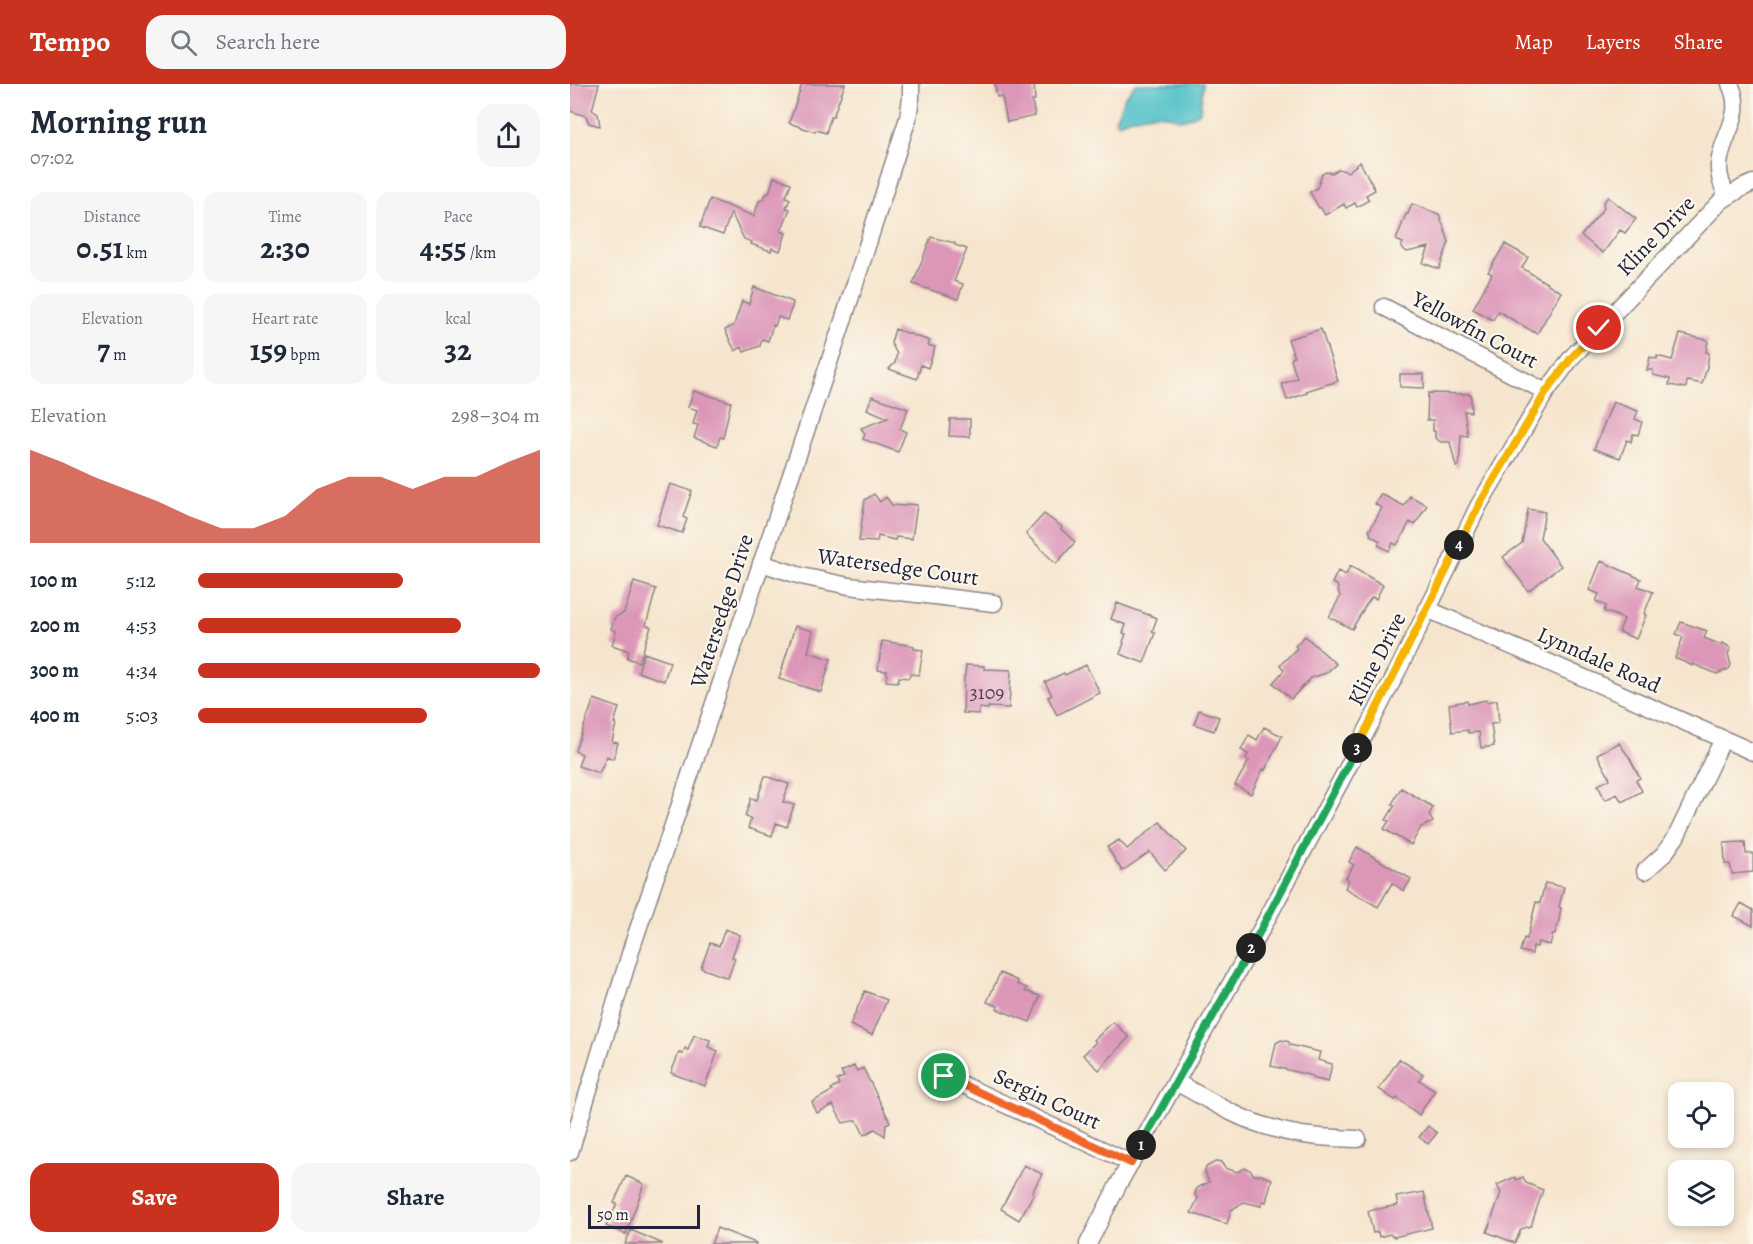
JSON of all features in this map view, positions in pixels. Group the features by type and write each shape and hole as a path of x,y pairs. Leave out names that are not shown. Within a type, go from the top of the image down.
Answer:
{"street":[{"name":"Watersedge Drive","path":"570,1152 633,944 843,321 908,118 911,84"},
{"path":"1727,196 1721,183 1719,166 1721,152 1735,118 1737,106 1735,93 1730,84"},
{"name":"Kline Drive","path":"1088,1244 1341,780 1479,505 1546,392 1592,335 1727,196 1753,183"},
{"name":"Yellowfin Court","path":"1384,308 1546,392"},
{"name":"Watersedge Court","path":"762,563 801,576 849,586 994,603"},
{"name":"Lynndale Road","path":"1427,609 1753,752"},
{"path":"1645,870 1664,854 1676,837 1723,739"},
{"name":"Sergin Court","path":"944,1076 1131,1163"},
{"path":"1176,1082 1242,1118 1272,1128 1302,1135 1358,1139"}],"water":[{"path":"1136,84 1203,84 1200,112 1187,119 1151,114 1118,123 1115,120 1125,97"}],"building":[{"path":"570,84 599,84 592,110 598,114 600,126 589,123 586,116 570,111"},
{"path":"802,84 845,84 826,133 816,130 815,132 789,123"},
{"path":"995,84 1034,84 1035,100 1032,101 1035,116 1007,122 1002,96 997,97"},
{"path":"1360,162 1375,190 1366,195 1369,200 1357,207 1355,203 1346,208 1344,204 1325,215 1310,192 1317,188 1322,174 1332,173 1339,169 1348,172"},
{"path":"774,177 791,183 786,197 790,199 786,208 790,209 781,231 786,233 780,251 772,248 771,251 744,239 731,213 723,235 700,227 710,199 754,216 759,201 769,193"},
{"path":"1608,197 1636,219 1625,233 1620,230 1603,253 1581,236 1604,208 1603,203"},
{"path":"1412,204 1439,214 1449,242 1439,269 1423,263 1429,247 1407,252 1401,247 1403,243 1396,240"},
{"path":"931,237 955,243 967,249 954,281 963,284 958,299 913,284"},
{"path":"1505,244 1528,257 1522,268 1561,292 1537,334 1498,311 1493,320 1473,309 1492,274 1488,272"},
{"path":"754,287 793,302 792,307 787,320 778,317 768,341 762,339 760,346 744,352 742,347 735,351 725,330 734,325 742,301 749,304"},
{"path":"895,329 930,341 928,345 935,347 928,368 921,365 917,379 889,369 895,363 897,354 891,343"},
{"path":"1321,329 1338,381 1306,391 1307,393 1287,400 1282,384 1297,378 1291,360 1294,356 1288,339"},
{"path":"1680,334 1708,340 1706,352 1709,353 1702,384 1687,381 1686,388 1669,385 1670,379 1653,375 1653,370 1647,370 1650,357 1657,359 1657,356 1672,360"},
{"path":"1400,374 1424,374 1424,388 1400,387"},
{"path":"694,391 731,402 723,438 720,437 717,446 694,438 698,425 693,424 697,410 688,407"},
{"path":"1428,393 1471,394 1471,412 1464,411 1468,436 1461,435 1459,466 1456,467 1450,442 1441,442 1435,438 1433,420 1427,420"},
{"path":"872,396 908,409 900,429 906,432 898,452 863,439 865,434 861,428 888,418 867,409"},
{"path":"1613,402 1638,411 1635,419 1642,422 1638,435 1633,434 1631,442 1627,440 1620,458 1594,449"},
{"path":"950,419 970,419 970,437 949,436"},
{"path":"670,484 692,491 683,517 687,519 682,533 657,525"},
{"path":"874,494 880,502 886,497 892,505 917,505 912,539 896,537 895,540 878,536 877,542 859,541 865,500"},
{"path":"1381,494 1404,506 1410,496 1427,505 1415,525 1410,522 1397,545 1393,543 1389,551 1378,545 1380,541 1370,535 1369,531 1382,508 1375,504"},
{"path":"1528,509 1545,512 1540,538 1561,566 1528,591 1503,557 1522,543"},
{"path":"1044,514 1062,527 1061,529 1075,542 1056,564 1026,534"},
{"path":"1601,561 1641,579 1638,586 1653,592 1636,639 1619,632 1624,619 1604,611 1606,606 1596,601 1599,594 1589,590"},
{"path":"1350,566 1383,585 1376,599 1372,597 1366,605 1352,629 1329,617 1340,597 1337,585 1332,583 1338,571 1346,575"},
{"path":"634,582 656,589 646,625 651,627 639,662 627,658 629,651 612,645 616,631 611,629 615,617 624,613"},
{"path":"1117,603 1157,618 1152,632 1155,633 1144,663 1120,654 1126,634 1123,633 1126,625 1111,619"},
{"path":"1681,622 1707,631 1704,638 1721,645 1723,643 1731,648 1728,654 1731,665 1729,669 1717,674 1675,658 1683,637 1676,634"},
{"path":"795,626 813,631 808,652 831,659 821,692 779,679"},
{"path":"1305,636 1336,664 1326,673 1311,678 1291,699 1273,683 1284,670 1280,665"},
{"path":"882,641 914,646 914,649 923,650 919,675 910,674 909,678 899,677 898,682 886,681 887,671 878,670"},
{"path":"644,653 670,662 664,681 638,672"},
{"path":"966,665 984,666 984,669 1011,670 1009,708 988,707 988,709 979,708 979,714 963,713"},
{"path":"1086,665 1100,693 1057,715 1048,697 1052,695 1045,682"},
{"path":"594,699 619,708 614,723 616,724 612,742 618,743 613,759 607,756 599,773 578,766 582,754 575,751"},
{"path":"1486,700 1487,702 1497,700 1499,723 1491,724 1494,746 1481,748 1479,732 1468,733 1468,730 1452,732 1449,704 1467,701 1468,704"},
{"path":"1199,710 1219,717 1214,731 1194,724"},
{"path":"1264,727 1282,736 1251,794 1235,785 1249,761 1246,759 1248,754 1241,750 1249,735 1257,740"},
{"path":"1619,743 1640,778 1636,780 1642,791 1622,802 1617,794 1605,800 1598,785 1610,779 1597,754"},
{"path":"765,776 789,784 783,802 794,805 787,827 776,823 772,836 748,828 751,819 745,816 751,798 757,800"},
{"path":"1401,788 1433,807 1429,815 1433,822 1421,827 1411,845 1384,829 1389,821 1386,820 1395,805 1392,804"},
{"path":"1160,822 1186,851 1165,870 1150,852 1122,871 1107,847 1119,840 1127,849"},
{"path":"1745,842 1746,854 1753,853 1753,872 1732,874 1730,864 1725,864 1724,843"},
{"path":"1357,847 1411,879 1404,891 1392,883 1378,907 1345,888 1349,880 1346,878 1354,865 1349,862"},
{"path":"1545,883 1564,887 1559,907 1561,908 1558,926 1550,945 1538,942 1537,947 1533,946 1532,954 1520,951 1524,938 1527,939 1536,902 1540,903"},
{"path":"1741,903 1753,910 1753,926 1734,916"},
{"path":"725,929 740,935 728,978 701,968 710,943 719,946"},
{"path":"1000,973 1018,981 1017,984 1027,988 1025,991 1040,996 1030,1022 997,1009 998,1006 987,1002"},
{"path":"865,991 887,1000 872,1035 850,1025"},
{"path":"1113,1022 1129,1037 1099,1070 1083,1055 1096,1042 1094,1040"},
{"path":"694,1035 710,1040 708,1047 718,1051 705,1086 671,1073 679,1053 683,1054 685,1048 688,1050"},
{"path":"1281,1040 1289,1042 1290,1045 1320,1052 1318,1060 1332,1064 1328,1082 1271,1066 1276,1043"},
{"path":"1399,1059 1423,1074 1419,1080 1435,1090 1419,1115 1397,1098 1395,1100 1379,1089"},
{"path":"854,1066 857,1071 863,1068 890,1122 886,1124 885,1136 875,1129 864,1135 857,1120 843,1123 833,1105 817,1113 812,1102 839,1085 837,1080 844,1077 841,1072"},
{"path":"1428,1126 1437,1133 1428,1144 1419,1137"},
{"path":"1217,1161 1221,1162 1225,1168 1237,1172 1245,1168 1254,1175 1272,1179 1266,1202 1263,1201 1261,1206 1244,1202 1231,1210 1227,1224 1191,1213 1198,1198 1195,1194 1197,1188 1209,1182 1205,1172 1206,1167"},
{"path":"1024,1165 1042,1174 1019,1220 1001,1209"},
{"path":"626,1176 644,1184 626,1234 606,1226 617,1204 614,1203"},
{"path":"1515,1177 1516,1180 1523,1177 1526,1183 1543,1190 1531,1226 1521,1229 1515,1243 1487,1232 1501,1193 1497,1185"},
{"path":"1424,1192 1432,1228 1394,1237 1390,1234 1379,1237 1378,1232 1373,1233 1368,1211 1398,1205 1396,1197"},
{"path":"717,1228 756,1243 756,1244 711,1244"},
{"path":"631,1230 663,1244 625,1244"}],"route":[{"path":"944,1076 1131,1163 1262,928 1347,769 1479,505 1546,392 1572,357 1599,328"}]}
